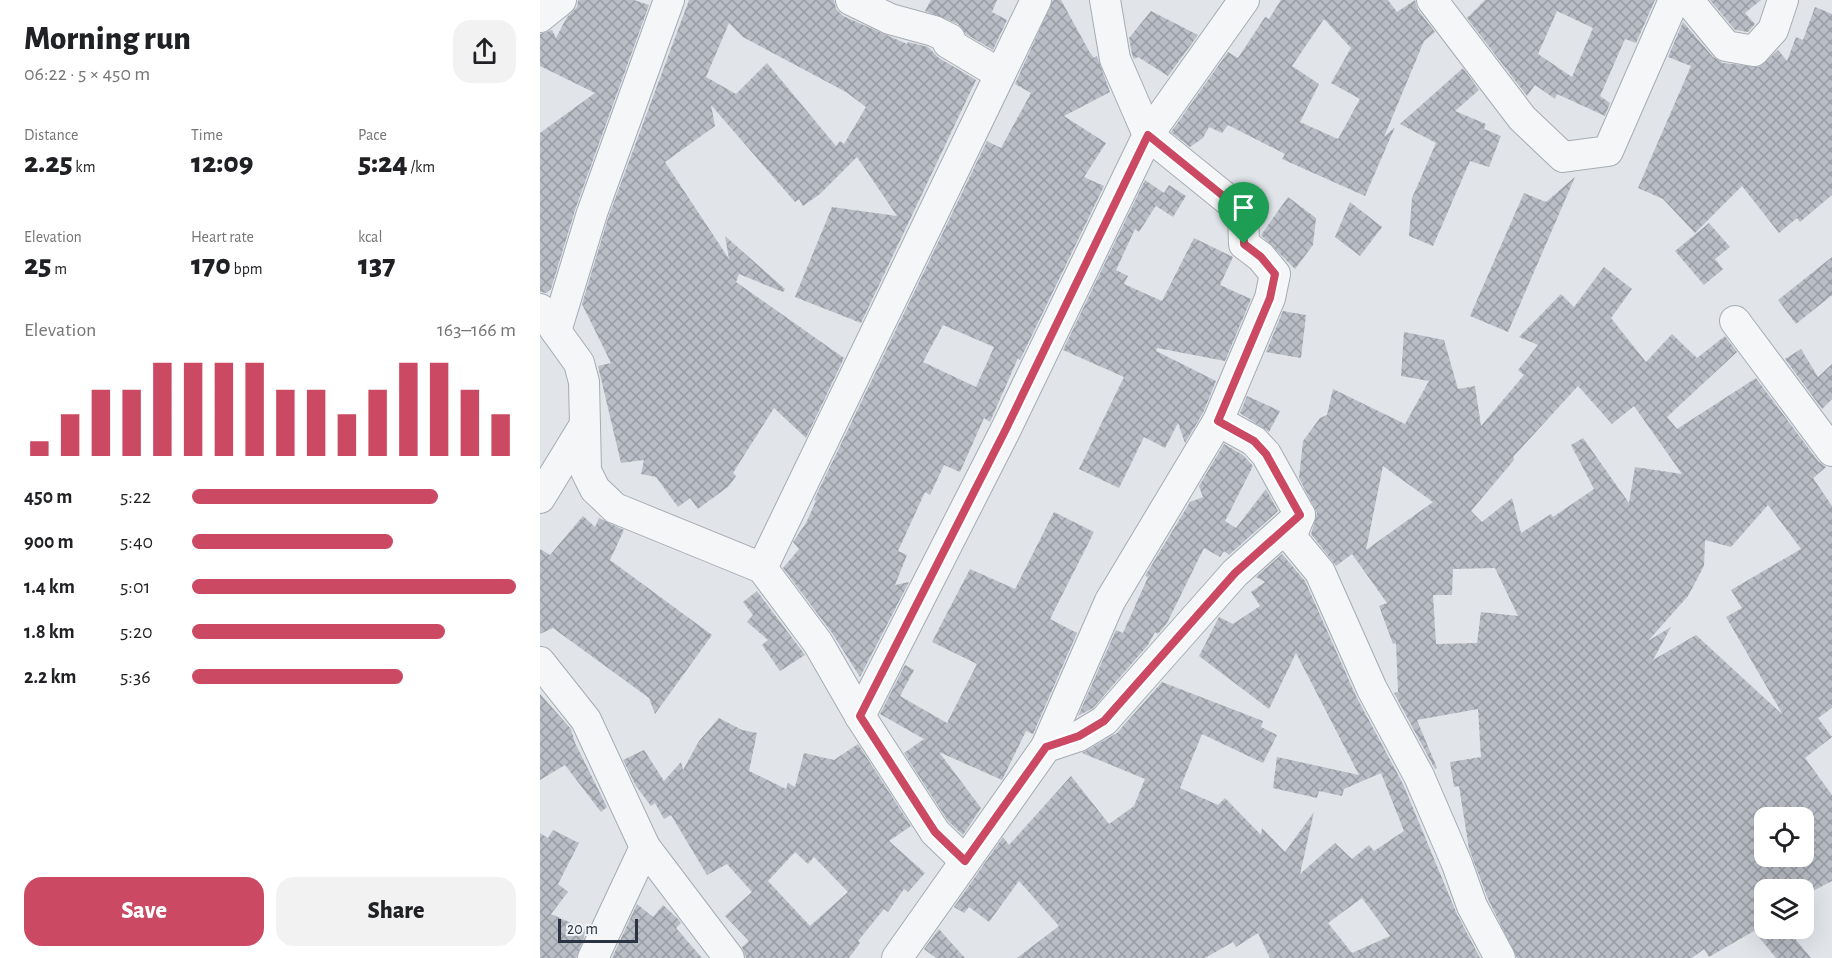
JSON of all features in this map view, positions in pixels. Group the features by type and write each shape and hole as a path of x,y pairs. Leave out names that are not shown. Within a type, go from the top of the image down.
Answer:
{"street":[{"path":"540,17 561,0"},
{"path":"851,0 890,18 950,39 948,43 1000,74"},
{"path":"762,567 1036,0"},
{"path":"897,958 1046,747 1110,601 1218,421 1270,298 1275,274 1261,257 1244,244 1243,212 1148,135 1115,59 1106,0"},
{"path":"860,716 1006,429 1148,135 1244,0"},
{"path":"1432,0 1522,118 1563,157 1608,152 1674,0"},
{"path":"1688,0 1726,46 1754,51 1773,30 1784,0"},
{"path":"664,2 592,213 548,320 579,363 584,382 586,471 595,489 615,508 762,567 818,643 860,716 935,832 965,861"},
{"path":"1735,321 1832,451"},
{"path":"1218,421 1254,441 1266,454 1300,515"},
{"path":"540,498 585,426"},
{"path":"1046,747 1079,736 1104,721 1235,573 1300,515"},
{"path":"1300,515 1291,537 1320,572 1372,689 1419,776 1457,864 1472,906 1500,958"},
{"path":"540,662 586,720 645,848 729,958"},
{"path":"593,958 645,848"}],"building":[{"path":"578,0 634,0 649,5 576,207 551,289 546,293 540,292 540,133 595,93 540,66 540,34 552,30 556,38 567,17 577,7"},
{"path":"689,0 834,0 836,9 843,16 907,44 908,42 928,47 939,58 976,80 861,323 795,297 832,207 897,216 857,157 820,194 803,206 799,199 795,202 711,105 715,126 665,162 729,259 725,236 785,289 783,292 739,274 736,282 844,358 806,438 774,408 733,473 736,476 729,486 698,509 690,498 678,507 656,477 641,474 644,460 621,463 598,366 611,363 582,304 608,218","holes":["729,23 743,37 846,92 866,107 844,144 840,141 836,146 767,63 736,94 706,77"]},
{"path":"931,0 997,0 992,12 1007,20 993,50 966,34 958,24 925,11"},
{"path":"1053,0 1061,0 1089,51 1094,58 1097,56 1110,92 1064,116 1106,143 1084,177 1104,186 1020,360 1018,358 990,422 984,418 960,472 944,465 930,495 925,492 898,551 907,555 895,585 909,582 860,677 832,633 783,568 799,549 793,542 806,523 816,501 814,500 987,141 1001,148 1031,93 1015,84","holes":["943,325 994,347 976,387 923,362"]},
{"path":"1281,0 1388,0 1397,12 1415,0 1418,10 1435,32 1424,41 1384,137 1395,127 1365,196 1282,159 1285,154 1228,125 1222,133 1209,127 1203,138 1190,147 1171,132 1228,52 1238,58 1265,17 1269,19","holes":["1324,19 1351,48 1331,83 1360,99 1338,139 1300,122 1319,84 1292,66"]},
{"path":"1485,0 1655,0 1636,43 1625,39 1600,96 1610,103 1605,116 1557,94 1555,99 1535,85 1527,96 1467,18","holes":["1557,11 1593,28 1572,77 1538,54"]},
{"path":"1710,0 1761,0 1745,13 1755,24 1748,32 1735,30"},
{"path":"1815,7 1832,14 1832,195 1800,222 1797,218 1779,233 1742,186 1695,233 1663,199 1638,188 1691,66 1668,57 1683,22 1713,57 1723,63 1759,67 1778,50 1787,61 1796,37 1803,40"},
{"path":"1151,11 1198,35 1168,76 1138,57 1134,59 1132,54 1129,38"},
{"path":"1463,68 1479,90 1455,111 1486,124 1484,129 1501,136 1489,167 1470,161 1433,246 1409,236 1412,198 1436,143 1400,124"},
{"path":"1575,177 1508,332 1470,316 1524,193 1546,202"},
{"path":"1145,180 1164,193 1169,185 1186,196 1173,217 1156,206 1157,204 1139,232 1135,229 1116,270 1128,276 1124,284 1162,301 1194,238 1233,257 1220,285 1251,299 1225,361 1157,348 1156,351 1216,381 1203,413 1185,443 1178,423 1165,448 1144,437 1119,488 1079,469 1124,377 1063,350"},
{"path":"1288,197 1316,218 1313,245 1295,269 1261,235"},
{"path":"1350,202 1382,227 1360,256 1335,237"},
{"path":"1709,223 1730,247 1715,259 1723,269 1704,285 1675,251"},
{"path":"1832,257 1832,295 1796,324 1778,300"},
{"path":"1604,267 1632,289 1611,318 1646,362 1672,334 1697,358 1725,336 1737,352 1667,417 1677,429 1756,378 1818,461 1826,467 1813,478 1832,506 1832,708 1818,718 1832,737 1805,758 1832,795 1832,881 1814,890 1814,879 1754,879 1754,931 1709,957 1704,949 1692,958 1517,958 1488,899 1469,849 1459,786 1454,787 1450,762 1481,757 1478,709 1417,720 1437,768 1435,769 1394,693 1398,692 1396,643 1393,644 1379,606 1387,603 1352,554 1336,566 1311,534 1317,513 1299,478 1303,441 1320,418 1327,415 1333,389 1405,424 1429,381 1401,376 1404,332 1444,340 1458,389 1475,386 1481,426 1524,375 1518,370 1538,345 1519,337 1561,294 1574,307","holes":["1578,386 1612,424 1634,406 1682,474 1635,467 1629,503 1583,438 1571,445 1594,489 1553,517 1551,514 1521,533 1512,498 1482,522 1471,511 1514,460 1513,457","1383,466 1433,502 1366,550","1768,505 1801,549 1731,590 1742,608 1726,617 1783,715 1696,635 1653,660 1671,627 1648,641 1688,596 1704,566 1705,540 1731,547","1495,568 1518,616 1481,612 1477,643 1436,644 1433,595 1452,595 1453,569"]},
{"path":"1283,311 1306,315 1301,358 1266,352"},
{"path":"1801,349 1818,377 1832,364 1832,399 1822,409 1785,359"},
{"path":"1247,396 1280,411 1269,432 1240,413"},
{"path":"1224,444 1243,455 1253,466 1225,521 1236,528 1266,489 1278,511 1229,555 1224,551 1220,557 1204,548 1167,623 1158,634 1155,632 1148,645 1093,708 1078,716 1116,630 1123,633 1148,577 1145,576 1190,502 1203,497 1199,486"},
{"path":"1054,512 1094,532 1050,619 1077,633 1033,734 1026,731 1002,780 939,752 981,808 963,835 948,821 904,753 924,739 880,714 905,665 914,670 900,696 947,723 977,664 932,642 970,569 1015,589"},
{"path":"583,516 595,527 599,518 624,530 610,560 712,635 655,714 649,698 553,628 540,634 540,549 550,555"},
{"path":"1282,554 1305,581 1356,696 1403,784 1456,912 1480,958 1270,958 1258,933 1236,947 1233,942 1205,958 1017,958 1059,926 1019,881 989,922 969,907 964,913 954,907 1003,837 1009,845 1071,776 1109,824 1134,806 1145,779 1082,753 1117,733 1162,682 1263,721 1261,727 1277,735 1263,763 1202,734 1180,788 1218,805 1225,798 1261,835 1262,828 1285,852 1314,812 1300,874 1335,843 1352,859 1369,845 1374,851 1404,831 1381,773 1344,789 1342,796 1319,791 1317,798 1273,788 1277,757 1359,775 1296,653 1269,709 1199,656 1219,617 1233,624 1260,606 1251,592 1265,582 1256,577","holes":["1362,898 1390,936 1352,953 1328,923"]},
{"path":"757,591 805,655 780,671 762,645 768,640 747,622 753,615 743,602"},
{"path":"540,694 571,729 575,743 607,807 601,812 565,765 540,780"},
{"path":"719,718 742,730 757,733 749,771 786,789 788,783 795,787 804,753 834,760 858,744 911,826 889,841 925,873 908,892 904,889 888,912 884,909 858,941 860,943 849,958 746,958 742,947 749,941 725,916 752,892 727,864 707,875 671,815 664,819 655,803 651,806 636,786 623,760 644,750 664,781 681,762 683,770 699,741","holes":["795,852 808,864 814,857 848,892 810,926 768,881"]},
{"path":"553,830 579,843 558,884 568,892 551,914 587,930 576,958 540,958 540,833 548,838"},
{"path":"637,904 653,917 663,905 681,923 676,928 702,958 612,958"},
{"path":"939,929 965,958 936,958 924,949"},
{"path":"1761,939 1795,939 1811,958 1776,958"}],"route":[{"path":"1148,135 1243,212 1244,244 1261,257 1275,274 1270,298 1218,421 1254,441 1266,454 1300,515 1235,573 1151,665 1104,721 1079,736 1046,747 965,861 935,832 860,716 1006,429 1148,135"}]}
